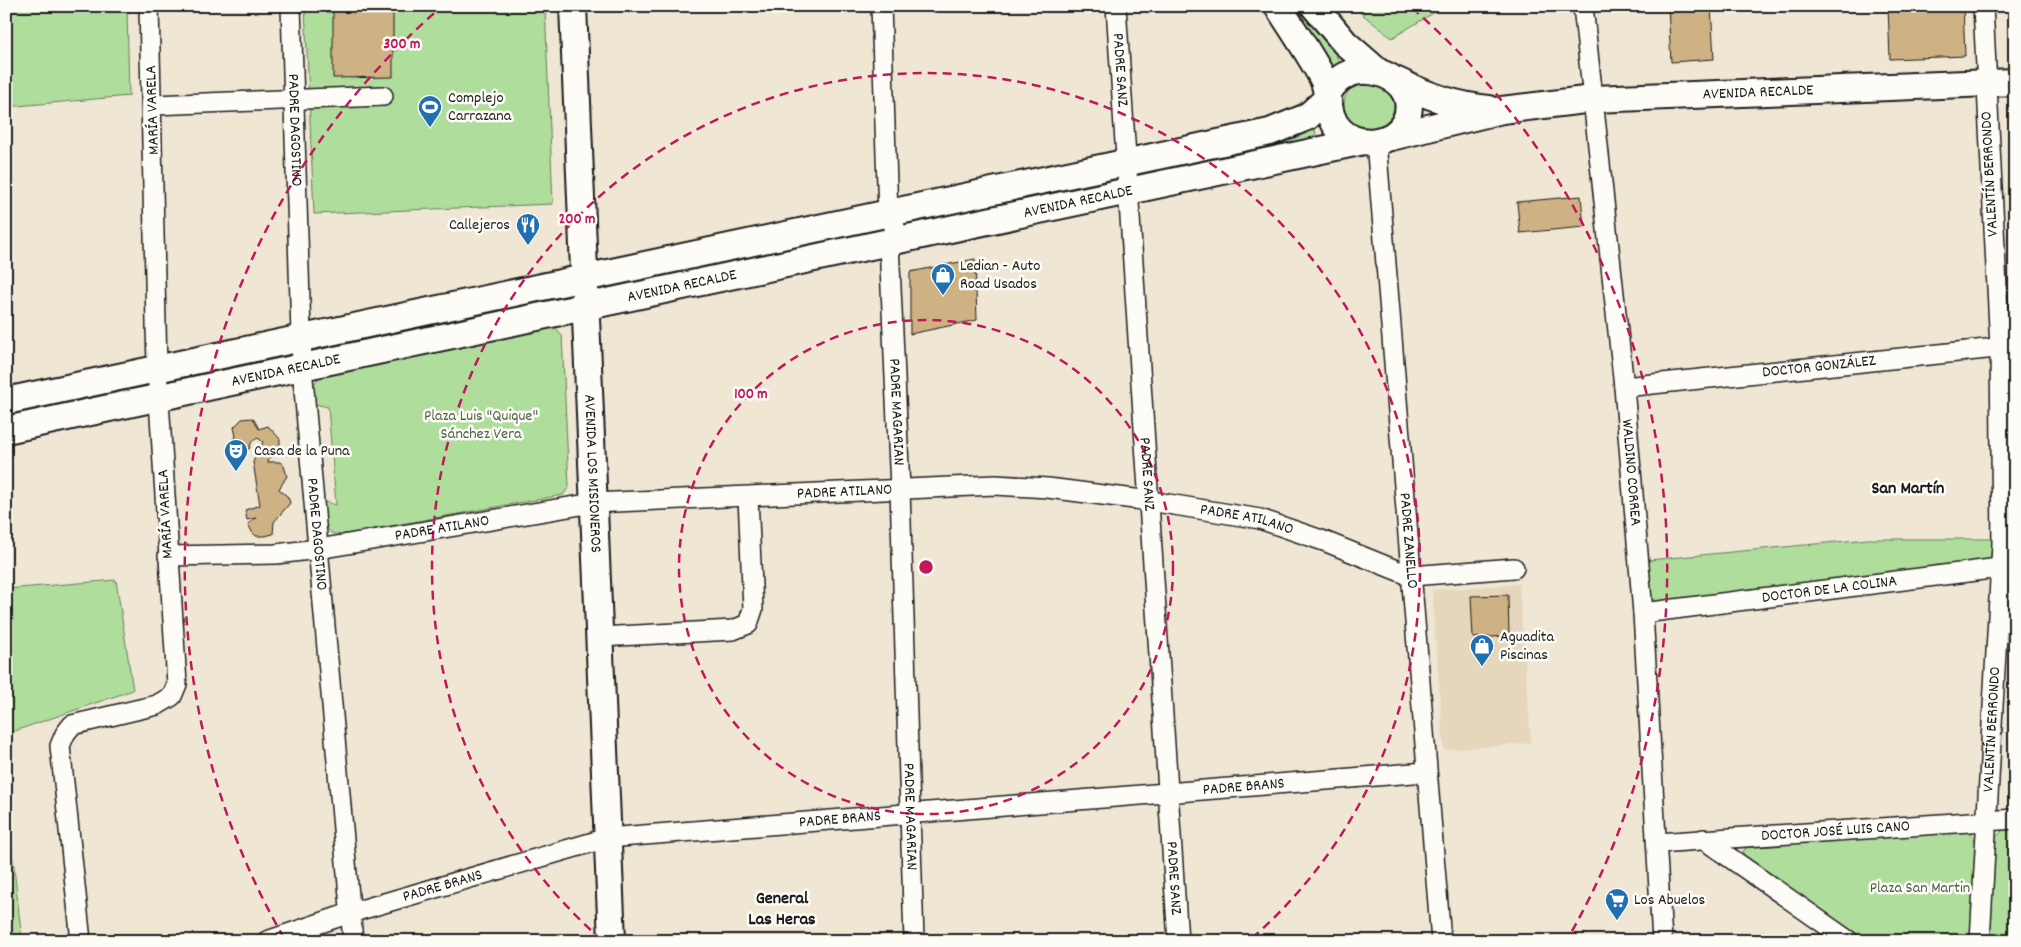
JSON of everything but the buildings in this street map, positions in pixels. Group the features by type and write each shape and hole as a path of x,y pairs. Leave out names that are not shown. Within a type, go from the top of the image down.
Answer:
{"main road":[{"name":"AVENIDA LOS MISIONEROS","path":"558,6 576,280"},
{"name":"AVENIDA LOS MISIONEROS","path":"574,6 577,309 599,840 612,941"},
{"path":"1278,6 1321,76 1333,120 1339,129 1376,140 1401,128 1408,113 1404,92 1345,43 1314,6"},
{"path":"1327,96 1338,80 1349,73 1363,70 1387,76"},
{"name":"AVENIDA RECALDE","path":"1387,76 1447,102 1464,107 1502,110"},
{"name":"AVENIDA RECALDE","path":"6,430 1376,140 1502,110 1593,99 2015,82"},
{"name":"AVENIDA RECALDE","path":"6,401 1270,132 1307,116 1327,96"},
{"name":"AVENIDA LOS MISIONEROS","path":"585,504 599,637 599,840 595,941"}],"street":[{"name":"MARÍA VARELA","path":"81,941 60,746 65,734 72,725 157,705 172,696 177,684 157,368 153,105 149,6"},
{"name":"PADRE DAGOSTINO","path":"292,6 300,338 353,941"},
{"name":"PADRE MAGARIAN","path":"881,6 888,214 895,227 889,243 900,489 914,941"},
{"name":"PADRE SANZ","path":"1116,6 1178,941"},
{"name":"WALDINO CORREA","path":"1583,6 1624,387 1643,613 1662,941"},
{"name":"VALENTÍN BERRONDO","path":"1980,941 1986,821 2007,565 2002,544 2007,347 1985,83 1983,6"},
{"path":"153,105 383,96"},
{"name":"PADRE ZANELLO","path":"1376,140 1440,941"},
{"name":"DOCTOR GONZÁLEZ","path":"1624,387 2007,347"},
{"name":"PADRE ATILANO","path":"168,556 276,554 318,550 585,504 995,486 1048,488 1150,501 1260,519 1324,541 1411,576 1514,568"},
{"path":"599,637 733,630 748,624 753,609 748,497"},
{"name":"DOCTOR DE LA COLINA","path":"1643,613 2007,565"},
{"name":"PADRE BRANS","path":"267,941 350,913 599,840 909,813 1426,772"},
{"name":"DOCTOR JOSÉ LUIS CANO","path":"1657,843 2015,819"},
{"path":"1703,840 1849,941"}],"shaded area":[{"name":"Aguadita Piscinas","path":"1519,584 1531,743 1444,750 1432,590"}],"green space":[{"path":"6,6 127,6 129,96 6,107"},
{"name":"Complejo Carrazana","path":"305,6 545,6 553,204 314,214"},
{"path":"1290,6 1305,6 1340,62 1328,69"},
{"path":"1352,6 1445,6 1392,38"},
{"path":"1369,80 1387,87 1394,105 1387,123 1369,130 1351,123 1344,105 1351,87"},
{"path":"1315,130 1317,140 1139,178 1141,168"},
{"path":"1108,175 1110,185 905,229 904,219"},
{"path":"883,223 888,230 612,294 610,282"},
{"path":"546,296 548,306 338,350 338,339"},
{"name":"Plaza Luis \"Quique\" Sánchez Vera","path":"545,325 555,327 562,335 569,487 563,495 340,535 331,533 325,526 323,501 336,505 328,407 315,404 314,387 319,377 323,374"},
{"path":"285,351 284,361 176,383 177,374"},
{"path":"133,383 136,393 6,420 6,410"},
{"path":"1868,539 1994,539 1990,559 1984,560 1660,602 1653,599 1649,592 1648,560"},
{"path":"116,580 133,690 6,734 6,589"},
{"path":"6,794 22,941 6,941"},
{"path":"2015,828 2015,941 1987,941 1995,838 2004,829"},
{"name":"Plaza San Martin","path":"1967,831 1973,835 1976,843 1972,941 1865,941 1743,857 1743,851 1748,847"}],"place":[{"name":"Complejo Carrazana","path":"430,128"},
{"name":"Callejeros","path":"528,246"},
{"name":"Ledian - Auto Road Usados","path":"943,296"},
{"name":"Casa de la Puna","path":"236,472"},
{"name":"Aguadita Piscinas","path":"1482,667"},
{"name":"Los Abuelos","path":"1617,921"}],"district":[{"name":"San Martín","path":"1908,489"},
{"name":"General Las Heras","path":"782,910"}]}
